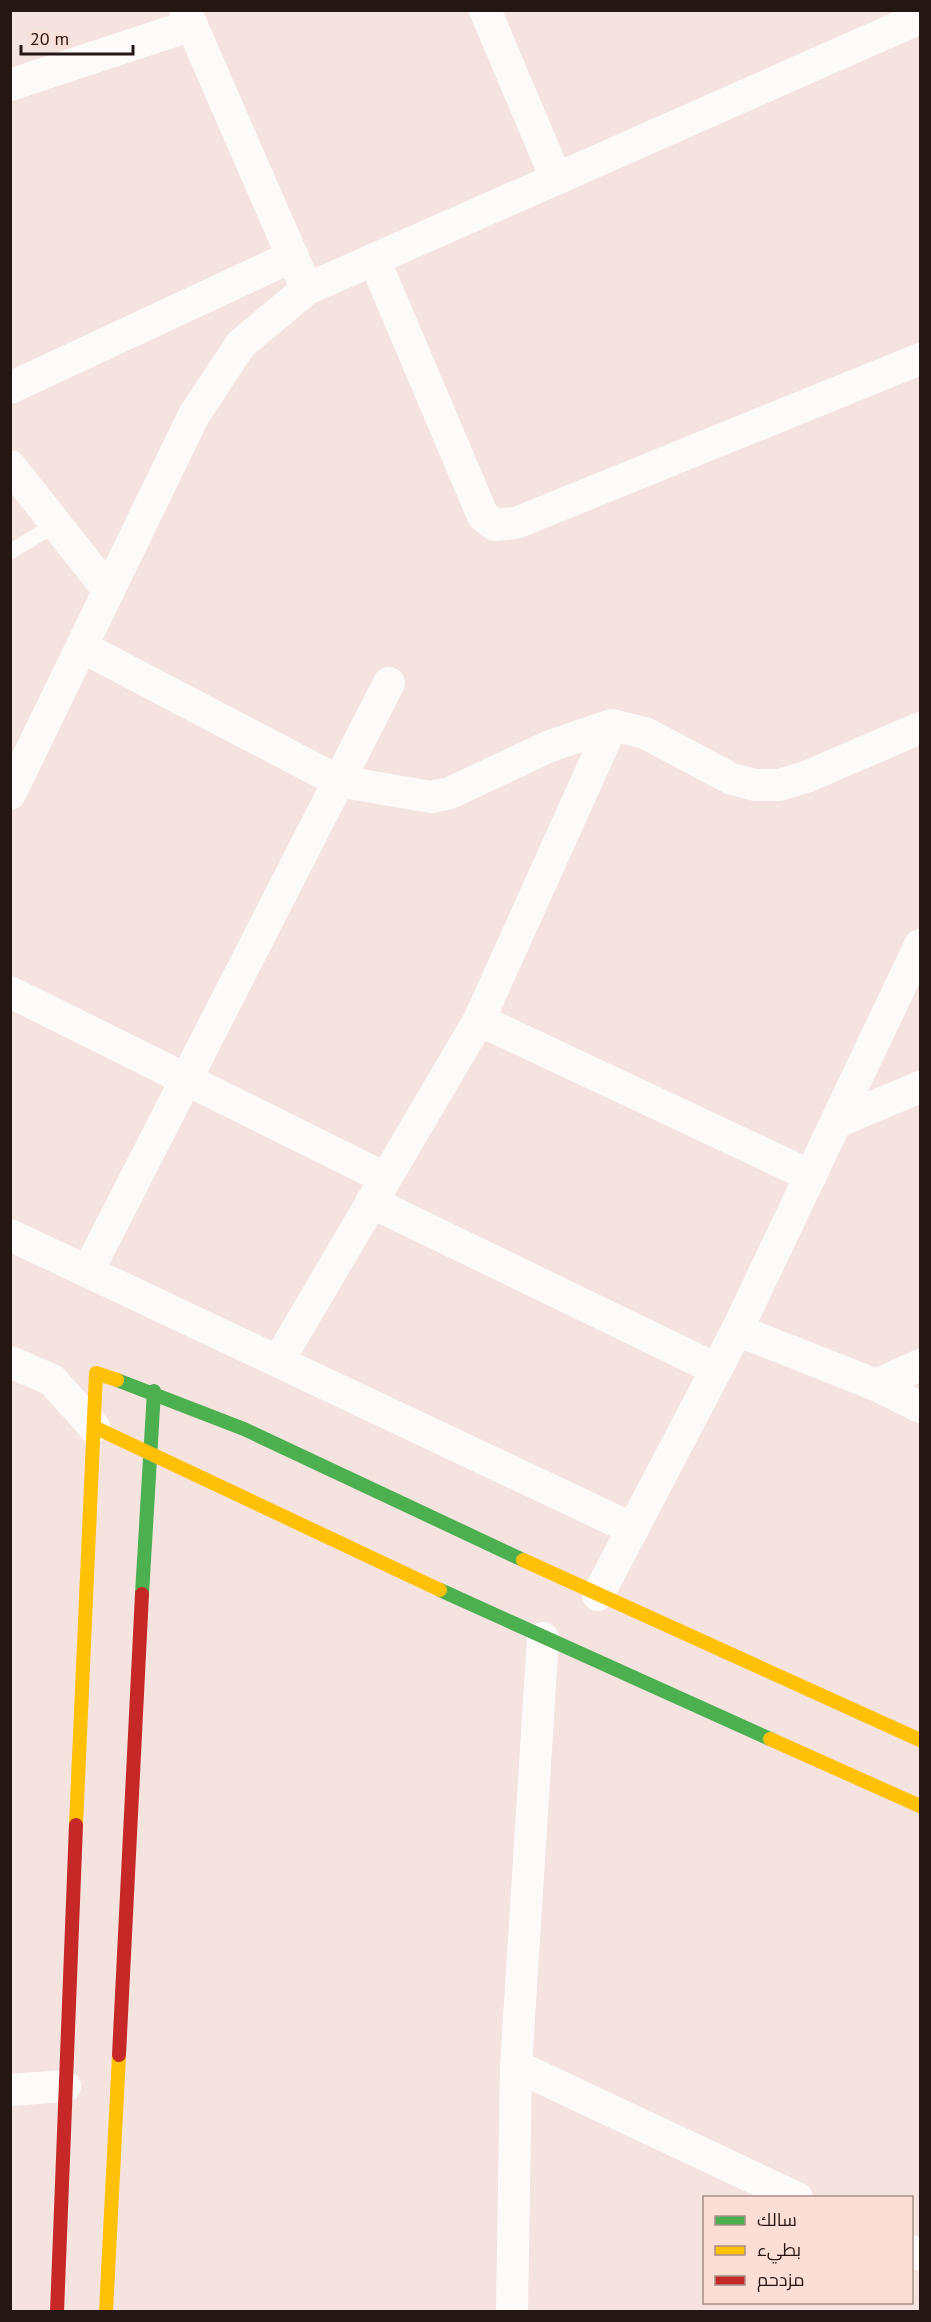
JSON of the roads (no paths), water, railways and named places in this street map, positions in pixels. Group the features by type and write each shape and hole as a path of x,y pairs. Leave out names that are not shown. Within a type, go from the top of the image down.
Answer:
{"street":[{"path":"484,10 556,178"},
{"path":"10,85 189,18 307,289"},
{"path":"10,794 194,415 241,344 307,289 921,18"},
{"path":"10,388 293,256"},
{"path":"374,259 483,516 495,525 516,523 921,359"},
{"path":"10,466 109,591"},
{"path":"81,647 338,781 430,797 450,793 550,746 612,725 645,733 732,779 755,785 779,785 806,777 921,728"},
{"path":"88,1271 389,683"},
{"path":"279,1360 479,1020 612,725"},
{"path":"598,1595 737,1330 921,945"},
{"path":"10,992 185,1079 378,1190 716,1369"},
{"path":"479,1020 811,1176"},
{"path":"837,1122 921,1087"},
{"path":"10,1235 633,1529"},
{"path":"737,1330 876,1385 921,1407"},
{"path":"10,1362 52,1380 94,1427 543,1638 921,1806"},
{"path":"876,1385 921,1365"},
{"path":"52,1380 96,1373 154,1391 258,1435 598,1595 921,1740"},
{"path":"57,2312 96,1373"},
{"path":"106,2312 149,1452 154,1391"},
{"path":"512,2312 516,2066 543,1638"},
{"path":"516,2066 793,2196"},
{"path":"10,2090 65,2086"}],"lane":[{"path":"10,552 56,524"}]}
